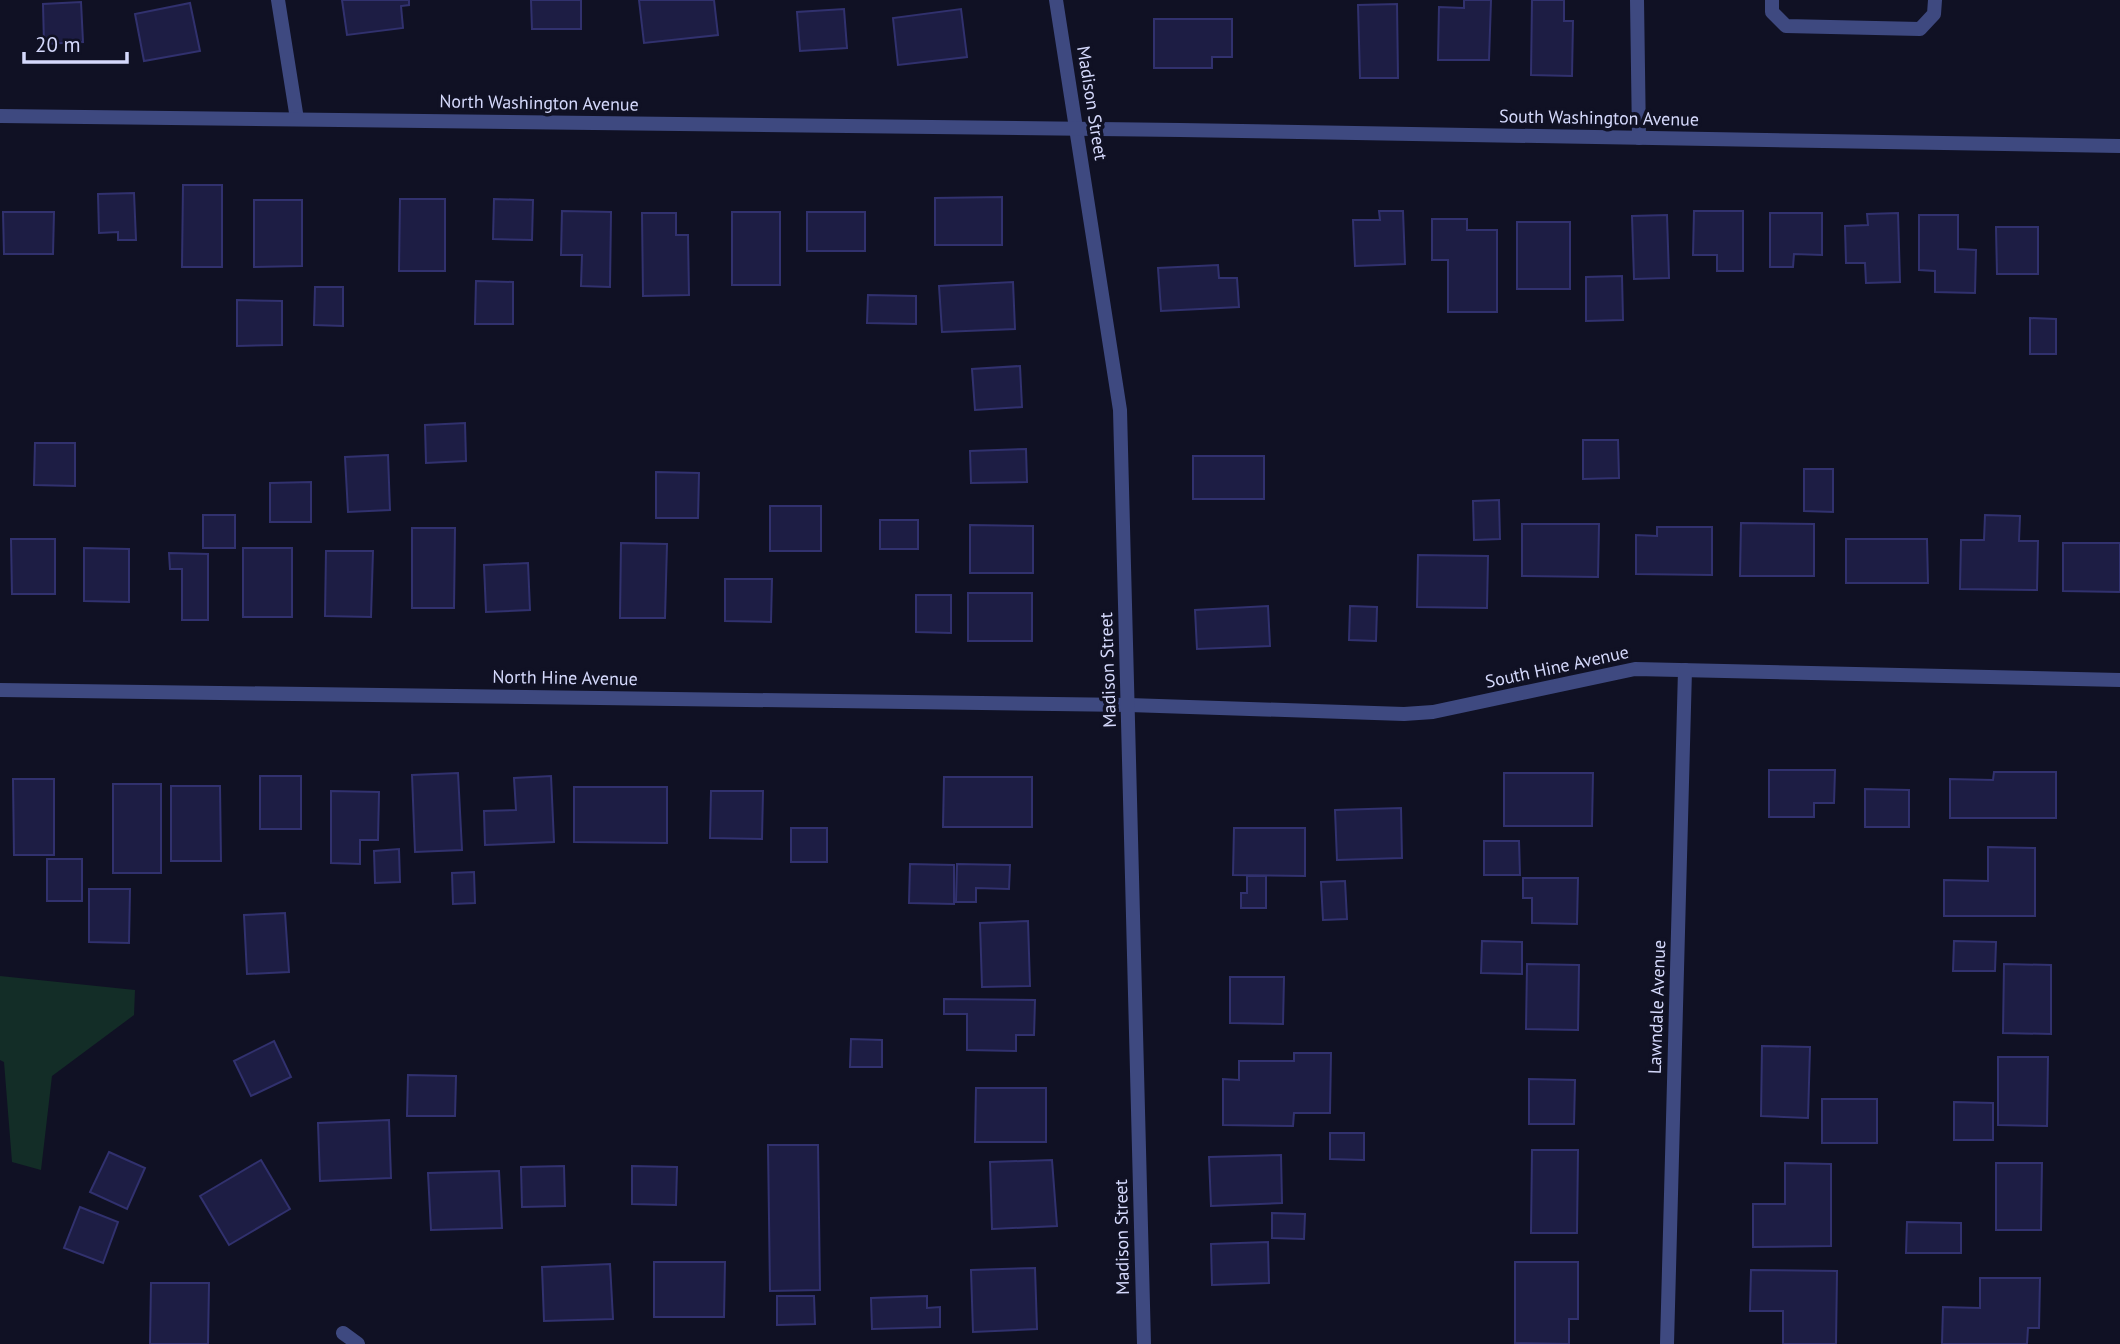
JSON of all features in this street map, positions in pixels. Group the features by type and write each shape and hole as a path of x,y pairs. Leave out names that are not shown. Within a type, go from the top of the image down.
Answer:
{"street":[{"path":"278,0 297,119"},
{"name":"Madison Street","path":"1056,0 1120,410 1144,1344"},
{"path":"1637,0 1639,138"},
{"path":"1772,0 1772,12 1786,26 1920,29 1934,14 1935,0"},
{"name":"North Washington Avenue","path":"0,116 1077,130"},
{"name":"South Washington Avenue","path":"1077,130 2120,146"},
{"name":"South Hine Avenue","path":"1129,705 1404,714 1433,712 1635,669 2120,680"},
{"name":"Lawndale Avenue","path":"1667,1344 1685,670"},
{"name":"North Hine Avenue","path":"0,690 1129,705"},
{"path":"343,1333 358,1344"}],"green space":[{"path":"0,976 135,990 134,1015 52,1076 41,1170 12,1162 4,1062 0,1060"}],"building":[{"path":"342,0 409,0 409,5 401,6 403,28 347,35"},
{"path":"531,0 581,0 581,29 532,29"},
{"path":"639,0 714,0 718,35 644,43"},
{"path":"1464,0 1491,0 1489,60 1438,60 1439,7 1464,8"},
{"path":"1532,0 1564,0 1564,21 1573,21 1572,76 1531,75"},
{"path":"81,2 83,42 44,44 43,4"},
{"path":"190,3 200,51 144,61 135,14"},
{"path":"1397,4 1398,78 1360,78 1358,5"},
{"path":"844,9 847,48 800,51 797,12"},
{"path":"961,9 967,57 898,65 893,18"},
{"path":"1154,19 1232,19 1232,57 1212,57 1212,68 1154,68"},
{"path":"183,185 222,185 222,267 182,267"},
{"path":"134,193 136,240 118,240 118,232 99,233 98,194"},
{"path":"1002,197 1002,245 935,245 935,198"},
{"path":"400,199 445,199 445,271 399,271"},
{"path":"494,199 533,200 532,240 493,239"},
{"path":"254,200 302,200 302,266 254,267"},
{"path":"562,211 611,212 610,287 581,286 582,255 561,255"},
{"path":"1379,211 1403,211 1405,264 1355,266 1353,220 1380,220"},
{"path":"1694,211 1743,211 1743,271 1717,271 1717,255 1693,255"},
{"path":"3,212 54,212 53,254 4,254"},
{"path":"732,212 780,212 780,285 732,285"},
{"path":"807,212 865,212 865,251 807,251"},
{"path":"642,213 676,213 676,235 688,235 689,295 643,296"},
{"path":"1770,213 1822,213 1822,255 1794,254 1793,267 1770,267"},
{"path":"1898,213 1900,282 1866,283 1865,263 1846,263 1845,226 1868,225 1867,214"},
{"path":"1667,215 1669,278 1634,279 1632,216"},
{"path":"1919,215 1958,215 1958,249 1976,250 1975,293 1935,292 1935,271 1919,270"},
{"path":"1432,219 1467,219 1467,230 1497,230 1497,312 1448,312 1448,260 1432,260"},
{"path":"1517,222 1570,222 1570,289 1517,289"},
{"path":"1996,227 2038,227 2038,274 1997,274"},
{"path":"1218,265 1219,278 1237,278 1239,307 1161,311 1158,268"},
{"path":"1622,276 1623,320 1586,321 1586,277"},
{"path":"476,281 513,282 513,324 475,324"},
{"path":"1013,282 1015,329 942,332 939,286"},
{"path":"315,287 343,287 343,326 314,325"},
{"path":"868,295 916,296 916,324 867,323"},
{"path":"237,300 282,301 282,345 237,346"},
{"path":"2030,318 2056,319 2056,354 2030,354"},
{"path":"1020,366 1022,407 975,410 972,369"},
{"path":"465,423 466,461 426,463 425,425"},
{"path":"1583,440 1618,440 1619,478 1583,479"},
{"path":"35,443 75,443 75,486 34,485"},
{"path":"1026,449 1027,482 971,483 970,451"},
{"path":"388,455 390,510 348,512 345,457"},
{"path":"1193,456 1264,456 1264,499 1193,499"},
{"path":"1804,469 1833,469 1833,512 1804,511"},
{"path":"656,472 699,473 698,518 656,518"},
{"path":"311,482 311,522 270,522 270,483"},
{"path":"1499,500 1500,539 1474,540 1473,501"},
{"path":"770,506 821,506 821,551 770,551"},
{"path":"203,515 235,515 235,548 203,548"},
{"path":"1985,515 2020,516 2019,541 2038,541 2037,590 1960,589 1961,540 1984,540"},
{"path":"880,520 918,520 918,549 880,549"},
{"path":"1741,523 1814,524 1814,576 1740,576"},
{"path":"1522,524 1599,524 1598,577 1522,576"},
{"path":"970,525 1033,526 1033,573 970,573"},
{"path":"1657,527 1712,527 1712,575 1636,574 1636,535 1657,536"},
{"path":"412,528 455,528 454,608 412,608"},
{"path":"11,539 55,539 55,594 12,594"},
{"path":"1846,539 1927,539 1928,583 1846,583"},
{"path":"621,543 667,544 665,618 620,618"},
{"path":"2063,543 2120,543 2120,592 2063,591"},
{"path":"84,548 129,549 129,602 84,601"},
{"path":"243,548 292,548 292,617 243,617"},
{"path":"326,551 373,551 371,617 325,616"},
{"path":"169,553 208,554 208,620 182,620 182,569 170,569"},
{"path":"1418,555 1488,556 1487,608 1417,607"},
{"path":"528,563 530,610 486,612 484,565"},
{"path":"725,579 772,579 771,622 725,621"},
{"path":"968,593 1032,593 1032,641 968,641"},
{"path":"916,595 951,595 951,633 916,632"},
{"path":"1268,606 1270,646 1197,649 1195,610"},
{"path":"1350,606 1377,607 1376,641 1349,640"},
{"path":"1769,770 1835,770 1834,803 1814,803 1814,817 1769,817"},
{"path":"1994,772 2056,772 2056,818 1950,818 1950,779 1993,780"},
{"path":"458,773 462,850 415,852 412,775"},
{"path":"1504,773 1593,773 1592,826 1504,826"},
{"path":"260,776 301,776 301,829 260,829"},
{"path":"551,776 554,842 485,845 484,811 516,810 514,778"},
{"path":"944,777 1032,777 1032,827 943,827"},
{"path":"13,779 54,779 54,855 14,855"},
{"path":"113,784 161,784 161,873 113,873"},
{"path":"171,786 220,786 221,861 171,861"},
{"path":"574,787 667,787 667,843 574,842"},
{"path":"1865,789 1909,790 1909,827 1865,827"},
{"path":"331,791 379,792 378,840 360,840 360,864 331,863"},
{"path":"711,791 763,791 762,839 710,838"},
{"path":"1401,808 1402,858 1337,860 1335,810"},
{"path":"791,828 827,828 827,862 791,862"},
{"path":"1234,828 1305,828 1305,876 1233,875"},
{"path":"1484,841 1519,841 1520,875 1484,875"},
{"path":"1988,847 2035,848 2035,916 1944,916 1944,880 1988,881"},
{"path":"399,849 400,882 375,883 374,851"},
{"path":"47,859 82,859 82,901 47,901"},
{"path":"910,864 954,865 954,904 909,903"},
{"path":"957,864 1010,865 1009,889 976,888 976,902 956,902"},
{"path":"474,872 475,903 453,904 452,873"},
{"path":"1247,876 1266,876 1266,908 1241,908 1241,893 1247,893"},
{"path":"1523,878 1578,878 1577,924 1532,923 1532,898 1523,898"},
{"path":"1345,881 1347,919 1323,920 1321,882"},
{"path":"89,889 130,889 129,943 89,942"},
{"path":"285,913 289,972 247,974 244,915"},
{"path":"1028,921 1030,986 982,987 980,923"},
{"path":"1482,941 1522,942 1522,974 1481,973"},
{"path":"1954,941 1996,942 1995,971 1953,971"},
{"path":"1527,964 1579,965 1578,1030 1526,1029"},
{"path":"2004,964 2051,965 2051,1034 2003,1033"},
{"path":"1230,977 1284,977 1283,1024 1230,1023"},
{"path":"944,999 1035,1000 1034,1035 1016,1035 1016,1051 967,1050 967,1014 944,1014"},
{"path":"851,1039 882,1040 882,1067 850,1067"},
{"path":"274,1041 291,1077 251,1096 234,1061"},
{"path":"1762,1046 1810,1047 1808,1118 1761,1116"},
{"path":"1294,1053 1331,1053 1330,1113 1294,1113 1293,1126 1223,1125 1223,1079 1239,1080 1239,1061 1294,1061"},
{"path":"1998,1057 2048,1057 2047,1126 1998,1125"},
{"path":"408,1075 456,1076 455,1116 407,1116"},
{"path":"1529,1079 1575,1080 1574,1124 1529,1124"},
{"path":"976,1088 1046,1088 1046,1142 975,1142"},
{"path":"1822,1099 1877,1099 1877,1143 1822,1143"},
{"path":"1954,1102 1993,1103 1993,1140 1954,1140"},
{"path":"389,1120 391,1178 320,1181 318,1123"},
{"path":"1330,1133 1364,1133 1364,1160 1330,1159"},
{"path":"768,1145 818,1145 820,1290 770,1291"},
{"path":"1532,1150 1578,1150 1577,1233 1531,1233"},
{"path":"109,1152 145,1168 127,1209 90,1192"},
{"path":"1281,1155 1282,1203 1211,1206 1209,1157"},
{"path":"261,1160 290,1209 229,1245 200,1196"},
{"path":"1052,1160 1057,1226 992,1229 990,1162"},
{"path":"1785,1163 1831,1164 1831,1246 1753,1247 1753,1204 1785,1204"},
{"path":"1996,1163 2042,1163 2041,1230 1996,1230"},
{"path":"564,1166 565,1206 522,1207 521,1167"},
{"path":"632,1166 677,1167 676,1205 632,1204"},
{"path":"499,1171 502,1228 431,1230 428,1173"},
{"path":"80,1207 118,1222 103,1263 64,1248"},
{"path":"1272,1213 1305,1214 1304,1239 1272,1238"},
{"path":"1907,1222 1961,1223 1961,1253 1906,1253"},
{"path":"1268,1242 1269,1283 1212,1285 1211,1244"},
{"path":"654,1262 725,1262 724,1317 654,1317"},
{"path":"1515,1262 1578,1262 1578,1319 1569,1319 1569,1344 1515,1343"},
{"path":"610,1264 613,1319 544,1321 542,1267"},
{"path":"1035,1268 1037,1329 973,1332 971,1270"},
{"path":"1751,1270 1837,1271 1836,1344 1783,1344 1783,1311 1750,1311"},
{"path":"1980,1278 2040,1278 2039,1328 2028,1328 2027,1344 1942,1344 1943,1307 1980,1308"},
{"path":"151,1283 209,1283 208,1344 150,1344"},
{"path":"777,1296 814,1296 815,1324 777,1325"},
{"path":"927,1296 927,1308 940,1307 940,1327 872,1329 871,1298"}]}
